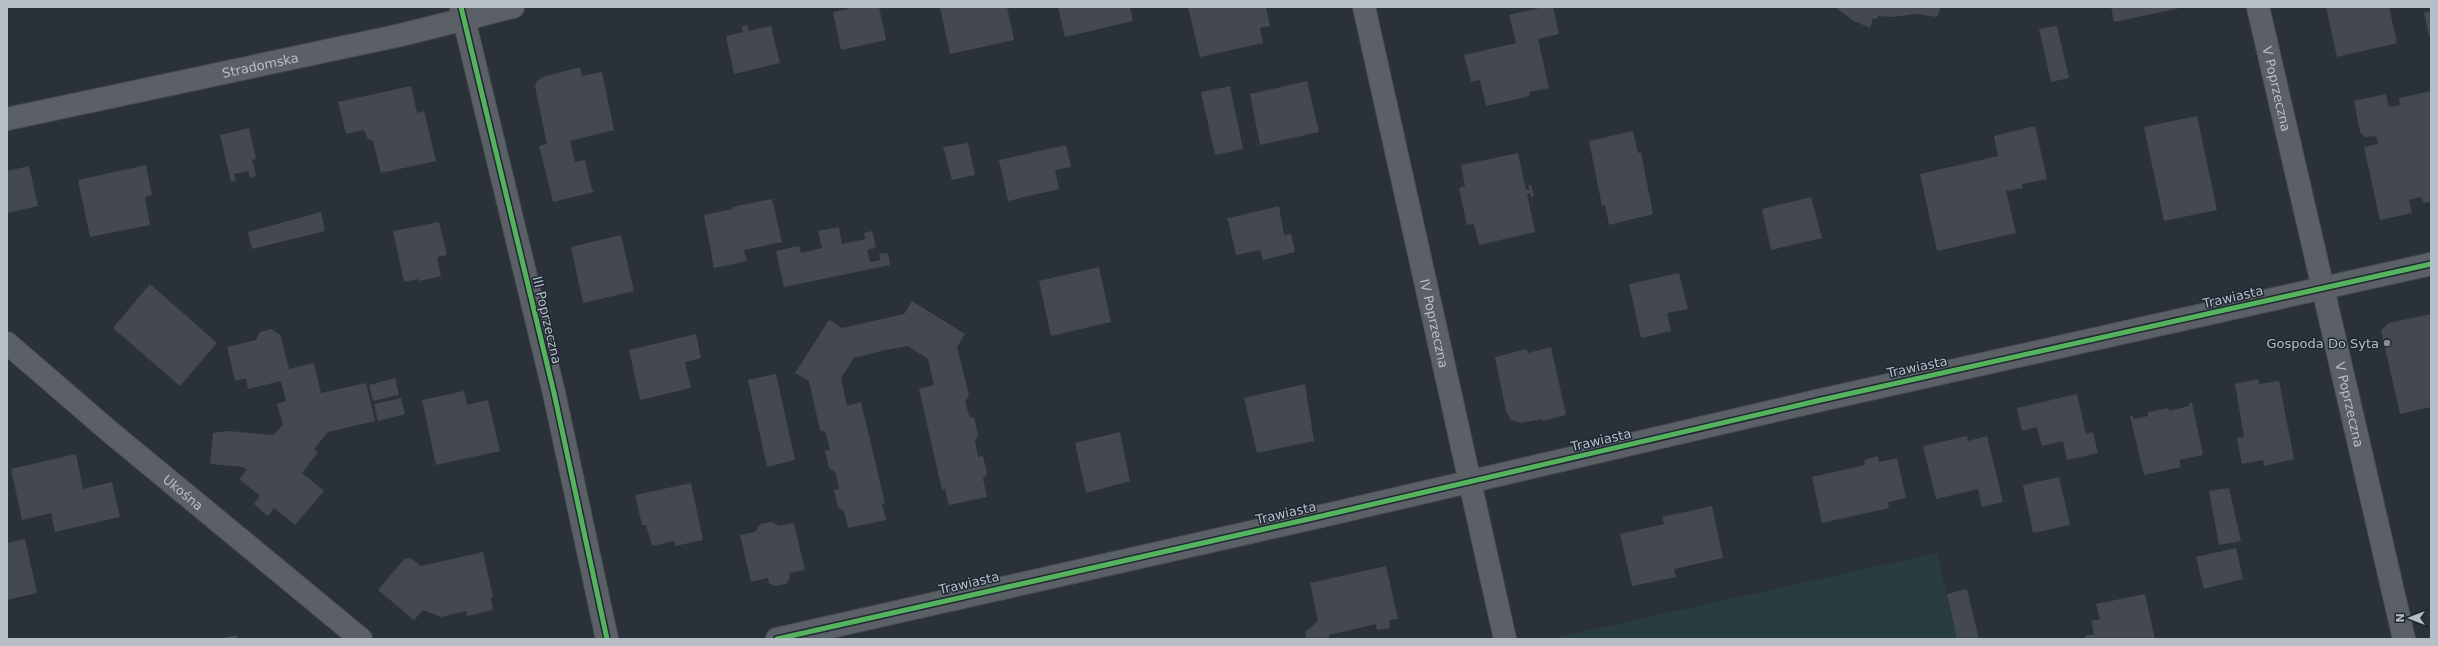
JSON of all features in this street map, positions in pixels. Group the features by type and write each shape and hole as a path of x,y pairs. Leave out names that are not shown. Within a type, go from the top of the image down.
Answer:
{"street":[{"name":"Stradomska","path":"7,119 401,35 462,13 513,7"},
{"name":"IV Poprzeczna","path":"1364,7 1471,481 1505,639"},
{"name":"V Poprzeczna","path":"2258,7 2404,639"},
{"name":"III Poprzeczna","path":"462,13 554,393 607,639"},
{"name":"Trawiasta","path":"777,639 1821,400 2431,264"},
{"name":"Ukośna","path":"7,343 122,441 361,639"}],"green space":[{"path":"1937,553 1957,639 1549,639"}],"building":[{"path":"856,7 879,7 886,40 841,50 833,12"},
{"path":"940,7 1007,7 1014,40 950,54"},
{"path":"1058,7 1130,7 1133,21 1065,37"},
{"path":"1188,7 1266,7 1270,26 1260,28 1263,43 1200,57"},
{"path":"1544,7 1553,7 1559,34 1538,39 1549,88 1529,92 1530,96 1486,106 1480,80 1471,82 1464,55 1516,43 1509,15"},
{"path":"1835,7 1940,7 1940,10 1937,17 1917,14 1891,17 1878,16 1877,19 1873,18 1870,28 1852,20"},
{"path":"2111,7 2180,7 2180,8 2114,22"},
{"path":"2326,7 2389,7 2397,43 2337,57"},
{"path":"2431,11 2431,36 2429,36 2424,13"},
{"path":"747,25 749,31 771,26 780,63 734,74 726,36 743,32 742,26"},
{"path":"2057,26 2069,78 2051,82 2039,29"},
{"path":"580,67 582,76 602,72 614,130 570,141 575,162 585,160 592,190 594,192 553,202 539,146 547,144 535,87 537,81 543,77"},
{"path":"1307,81 1319,132 1260,145 1250,94"},
{"path":"411,86 417,113 424,111 436,161 381,173 373,141 368,139 364,130 346,134 338,102"},
{"path":"1230,86 1243,149 1215,155 1201,92"},
{"path":"2431,91 2431,202 2423,203 2421,197 2409,200 2412,213 2380,220 2364,147 2378,144 2376,136 2365,137 2360,132 2354,101 2386,94 2389,107 2400,105 2399,98"},
{"path":"2197,116 2217,210 2164,221 2144,127"},
{"path":"2035,126 2047,179 2022,184 2023,188 2006,191 2016,233 1937,251 1920,174 1998,156 1994,136"},
{"path":"249,128 256,159 252,160 256,176 250,178 248,171 234,174 236,181 231,182 220,135"},
{"path":"1633,131 1638,153 1641,152 1653,214 1609,225 1605,205 1602,206 1589,141"},
{"path":"968,143 975,175 952,180 943,147"},
{"path":"1066,145 1071,167 1055,170 1059,189 1008,201 999,160"},
{"path":"1518,153 1526,190 1530,189 1528,186 1531,185 1534,196 1531,197 1530,193 1527,194 1535,232 1479,245 1474,224 1467,225 1459,188 1465,186 1461,165"},
{"path":"146,165 152,195 145,197 150,225 90,237 78,180"},
{"path":"29,166 38,206 7,213 7,171"},
{"path":"1811,197 1822,238 1771,250 1762,209"},
{"path":"772,199 782,242 744,250 747,261 714,268 704,215 733,209 732,207"},
{"path":"1279,206 1284,235 1291,234 1295,252 1263,260 1260,250 1236,255 1228,220 1225,219"},
{"path":"321,212 325,231 252,249 248,232"},
{"path":"439,222 447,255 437,257 441,276 419,281 418,279 404,282 393,231"},
{"path":"839,227 842,244 865,239 864,233 872,231 876,247 867,250 870,262 880,260 879,254 888,253 890,265 784,287 776,251 799,246 801,253 822,248 818,231"},
{"path":"621,235 634,291 583,303 571,247"},
{"path":"1099,267 1111,322 1051,336 1039,281"},
{"path":"1679,273 1688,309 1667,313 1671,331 1641,338 1629,284"},
{"path":"150,284 217,343 180,386 113,328"},
{"path":"912,301 965,334 957,347 969,395 965,402 970,418 974,417 978,435 975,441 978,457 983,456 987,473 983,479 987,497 949,505 945,489 942,490 919,389 934,385 928,359 908,346 881,351 854,358 841,378 847,406 861,402 885,503 882,504 886,520 848,528 844,511 838,507 834,490 839,489 836,473 829,468 825,451 830,450 826,433 820,430 809,381 795,373 829,320 842,328 904,314"},
{"path":"2431,314 2431,407 2400,414 2381,330 2389,323"},
{"path":"271,329 280,334 289,369 314,363 321,393 366,383 375,421 328,432 314,449 318,452 302,473 324,491 295,525 274,508 268,516 254,504 260,496 239,479 247,470 243,467 210,464 213,433 228,431 274,435 283,424 277,404 286,401 281,381 248,389 246,378 235,381 227,347 256,340 260,332"},
{"path":"696,334 701,358 685,362 691,388 640,400 629,350"},
{"path":"1551,347 1566,415 1542,421 1542,419 1522,423 1511,420 1506,411 1495,357 1527,349 1528,353"},
{"path":"776,374 795,460 767,467 748,380"},
{"path":"395,378 399,395 373,401 369,385"},
{"path":"2258,379 2259,384 2279,381 2294,459 2264,466 2263,460 2242,464 2237,438 2244,437 2235,384"},
{"path":"1305,384 1314,441 1257,453 1244,398"},
{"path":"464,391 467,405 488,400 500,451 436,465 422,400"},
{"path":"2077,394 2086,434 2093,432 2098,453 2067,460 2063,441 2042,446 2037,427 2022,431 2017,408"},
{"path":"401,398 405,414 378,421 374,404"},
{"path":"2189,403 2192,403 2203,455 2179,460 2181,467 2144,475 2130,416 2133,416 2134,419 2148,416 2148,412 2168,408 2169,411 2189,406"},
{"path":"1120,432 1130,481 1086,493 1075,443"},
{"path":"1967,436 1968,441 1987,436 2003,502 1982,507 1978,489 1936,499 1923,446"},
{"path":"76,454 83,489 112,482 120,517 55,532 51,513 22,520 11,469"},
{"path":"1878,456 1879,462 1897,458 1906,498 1888,502 1889,508 1822,523 1812,477 1865,465 1864,460"},
{"path":"2059,477 2070,525 2033,533 2023,485"},
{"path":"691,483 703,540 675,546 674,541 652,546 646,525 642,525 635,495"},
{"path":"2229,488 2241,541 2219,545 2209,491"},
{"path":"1712,506 1723,558 1674,569 1676,577 1632,586 1620,534 1664,524 1662,517"},
{"path":"772,522 779,526 794,523 805,570 789,573 790,578 786,584 775,586 769,583 768,578 751,582 740,535 755,532 760,524"},
{"path":"25,539 37,593 7,600 7,543"},
{"path":"2236,548 2243,579 2204,589 2196,557"},
{"path":"483,552 493,597 491,598 493,610 467,616 466,611 441,617 423,610 414,620 378,590 404,559 411,558 421,566"},
{"path":"1386,566 1398,619 1389,620 1390,628 1377,630 1376,624 1329,635 1329,639 1306,639 1305,632 1318,621 1310,583"},
{"path":"1967,589 1979,639 1957,639 1947,594"},
{"path":"2145,594 2155,639 2085,639 2085,636 2094,634 2091,621 2100,619 2096,604"},
{"path":"237,635 238,639 222,639 222,638"}],"cycle path":[{"path":"461,7 554,393 607,639"},
{"path":"777,639 1309,519 1821,400 2431,264"}],"place":[{"name":"Gospoda Do Syta","path":"2387,343"}]}
